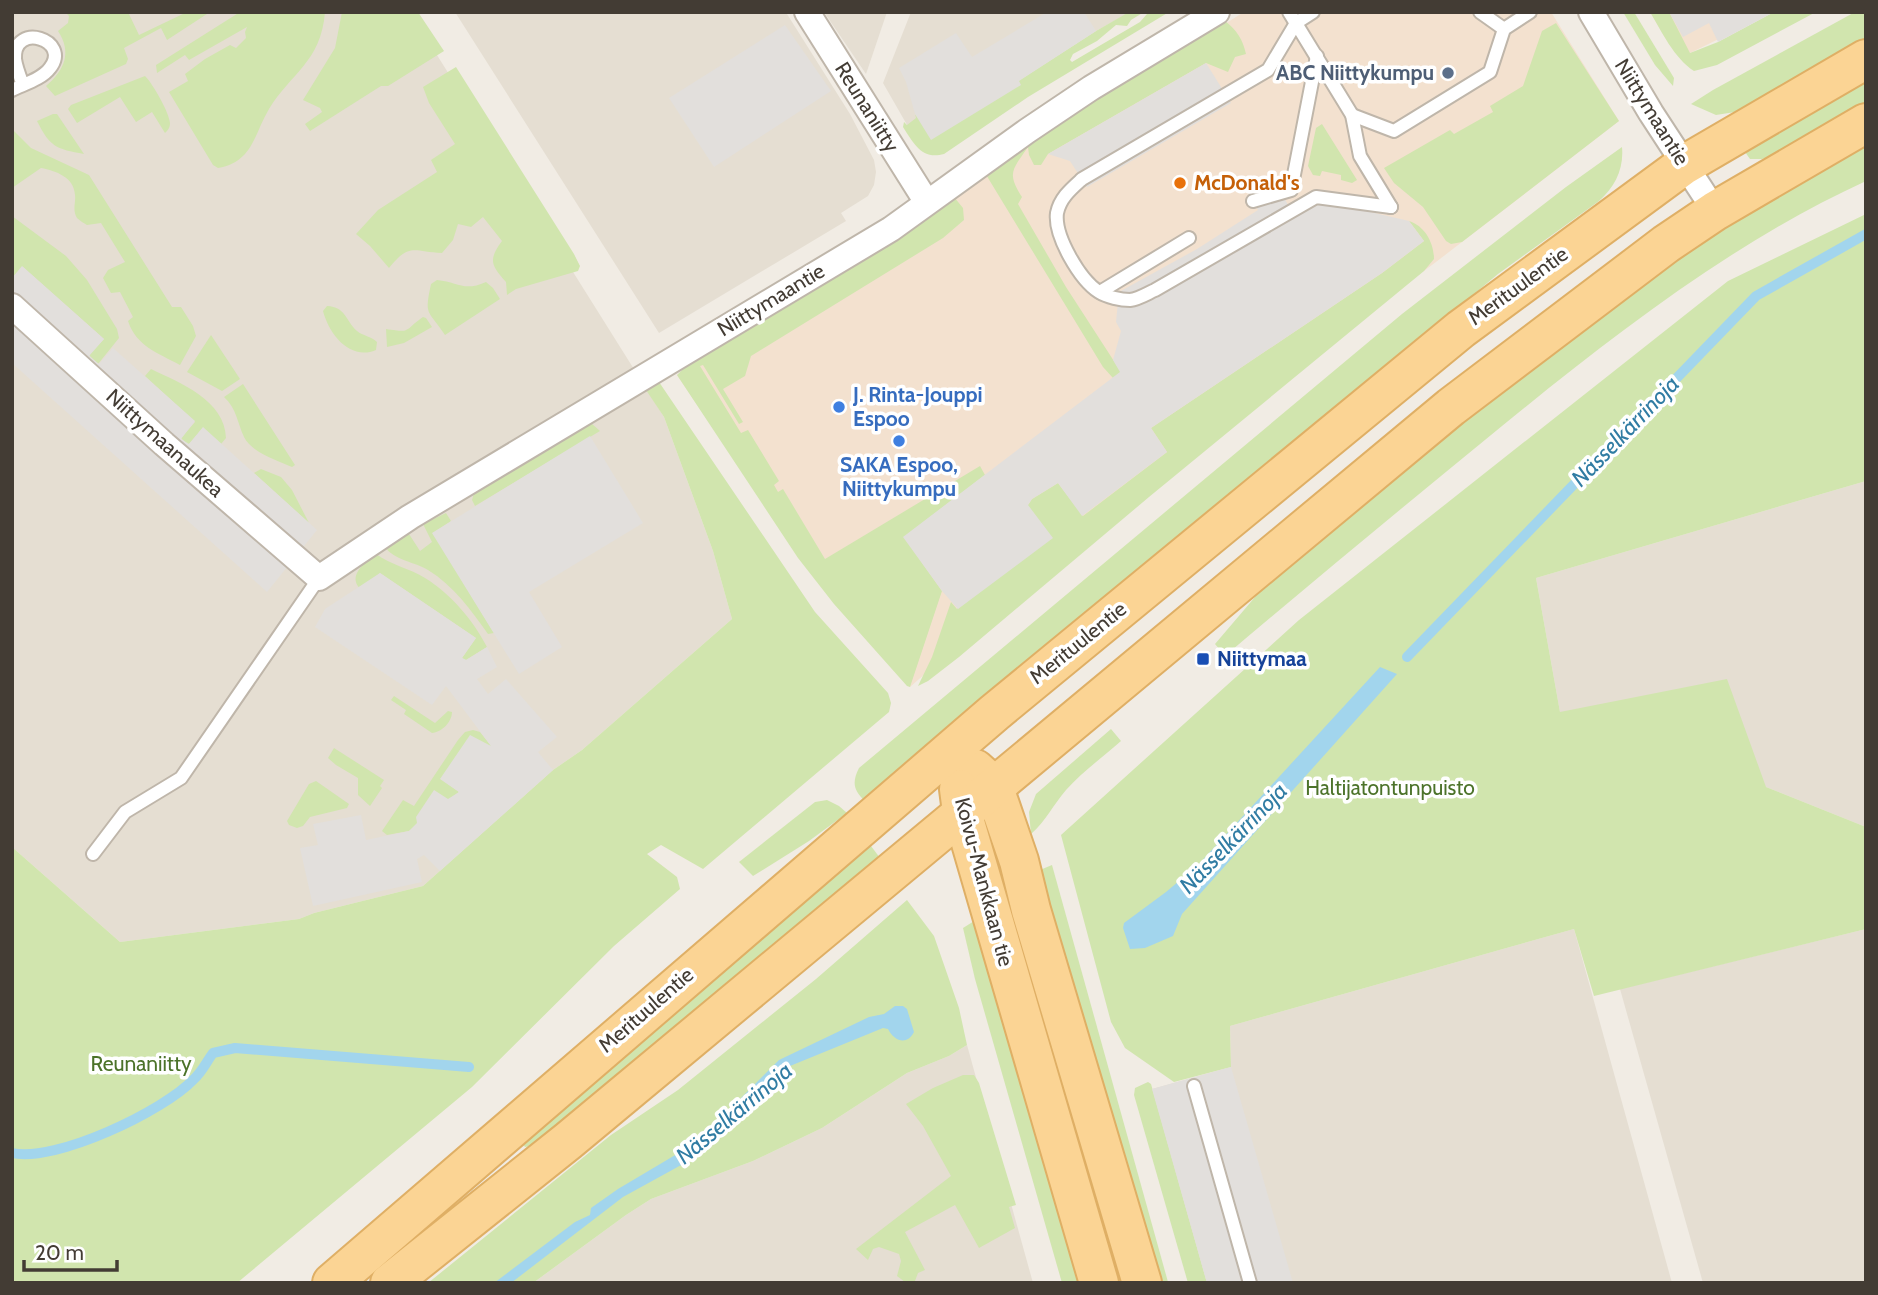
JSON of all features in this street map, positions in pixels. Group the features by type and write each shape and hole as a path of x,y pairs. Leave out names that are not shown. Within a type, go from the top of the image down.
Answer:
{"main road":[{"name":"Merituulentie","path":"332,1283 702,961 994,713 1461,329 1684,164 1866,59"},
{"path":"390,1283 568,1141 1451,407 1666,244 1715,211 1866,123"},
{"name":"Koivu-Mankkaan tie","path":"953,749 993,785 1019,861 1031,910 1142,1283"},
{"name":"Koivu-Mankkaan tie","path":"953,749 962,813 1099,1283"}],"street":[{"name":"Reunaniitty","path":"807,12 926,201"},
{"name":"Niittymaantie","path":"319,578 410,517 891,229 926,201 1091,88 1217,12"},
{"name":"Niittymaantie","path":"1591,12 1715,211"},
{"name":"Niittymaanaukea","path":"12,306 174,453 319,578"}],"lane":[{"path":"1314,12 1292,18 1268,70 1082,179 1065,195 1058,212 1057,227 1084,278 1100,292 1133,300 1155,290 1315,197"},
{"path":"1480,12 1504,29"},
{"path":"1352,115 1394,131 1490,72 1504,29 1530,12"},
{"path":"1253,201 1291,190 1315,197 1391,207 1360,156 1352,115 1292,18"},
{"path":"1291,190 1317,56"},
{"path":"1100,292 1189,238"},
{"path":"93,854 125,812 181,778 319,578"},
{"path":"1194,1086 1250,1283"}],"shaded area":[{"path":"12,12 410,12 664,417 713,551 732,619 582,750 553,770 423,886 299,919 120,942 12,847"},
{"path":"455,12 790,12 787,14 850,114 874,160 874,185 868,196 841,213 846,221 659,333"},
{"path":"824,12 887,12 866,74"},
{"path":"911,12 1130,12 918,144 883,83"},
{"path":"1047,12 1084,12 1096,31 1019,81 1021,85 931,140 915,114 899,68 956,33 972,57"},
{"path":"1244,12 1551,12 1619,121 1436,262 1179,451 910,687 800,556 677,375 985,173"},
{"path":"1650,12 1774,12 1690,53 1669,44"},
{"path":"1669,12 1774,12 1718,42 1709,23 1683,37"},
{"path":"785,25 831,91 714,167 669,98"},
{"path":"1206,63 1231,103 1087,187 1070,161 1048,154"},
{"path":"1274,179 1293,214 1319,200 1409,221 1424,241 1382,273 1151,428 1167,452 1082,516 1058,483 1032,499 1028,505 1053,538 958,609 903,537 1120,372 1113,360 1121,331 1116,322 1119,292 1197,249 1258,210 1249,194"},
{"path":"22,266 104,339 89,356 99,364 113,348 195,421 181,439 189,444 203,427 317,530 267,592 12,363 12,278"},
{"path":"590,436 643,523 529,592 562,647 519,674 432,533"},
{"path":"1866,481 1866,827 1766,787 1560,712 1536,578"},
{"path":"380,573 476,638 462,658 466,660 487,647 497,667 477,679 488,694 506,679 557,737 538,752 553,770 440,871 424,855 417,859 422,882 313,906 300,848 318,845 313,824 361,815 366,840 409,831 417,823 416,817 434,790 448,799 459,792 440,779 470,735 491,746 446,686 432,705 315,627 325,609"},
{"path":"1574,929 1672,1283 1207,1283 1152,1089 1231,1067 1230,1026"},
{"path":"1866,929 1866,1283 1703,1283 1620,989"},
{"path":"967,1045 1033,1283 533,1283 651,1199 753,1161 822,1128 907,1073 949,1056"},
{"path":"1231,1067 1293,1283 1207,1283 1152,1089"}],"green space":[{"path":"65,12 128,12 139,35 187,12 210,12 167,40 161,28 124,48 128,59 126,64 55,96 46,86 58,74 64,60 65,46 58,31 68,23 69,16"},
{"path":"240,12 325,12 318,43 304,66 269,109 251,146 239,160 218,168 213,165 169,92 188,81 185,74 205,59 230,45 236,48 246,38 247,27 189,60 185,55 157,73 156,65"},
{"path":"342,12 418,12 444,51 388,86 381,86 310,131 305,124 322,112 320,108 303,100 335,48"},
{"path":"1129,12 1144,12 1169,12 1028,97 944,154 924,153 903,127 904,122 907,125 916,118 915,114 918,118 1020,85 1018,81","holes":["1144,12 1147,14 1140,22 1072,62 1070,60 1073,54 1097,41 1116,25 1127,26"]},
{"path":"1623,12 1634,12 1674,78 1673,86 1655,65"},
{"path":"1650,12 1669,12 1690,53 1718,42 1774,12 1816,12 1717,65 1694,71 1674,52"},
{"path":"1855,12 1866,12 1866,41 1735,112 1716,115 1691,104 1713,90"},
{"path":"1225,21 1239,36 1246,54 1235,57 1228,72 1206,63 1048,154 1041,165 1034,165 1028,147 1013,171 1014,182 1022,197 1018,204 1066,287 1121,372 1113,378 1103,367 985,173 1064,120"},
{"path":"1556,23 1619,121 1462,242 1451,244 1446,241 1423,207 1394,183 1384,168 1450,130 1454,134 1493,112 1490,106 1523,86 1542,31"},
{"path":"456,67 574,254 580,266 578,271 516,289 507,295 506,282 493,262 502,241 483,217 471,227 458,224 453,240 442,253 412,250 402,255 389,268 356,234 378,210 437,172 431,160 455,144 429,103 423,87"},
{"path":"145,76 160,98 169,118 170,126 165,133 152,112 136,122 120,97 77,123 68,109 71,105"},
{"path":"1866,80 1866,105 1777,154 1762,159 1750,159 1745,152 1746,148"},
{"path":"57,114 84,154 60,148 50,142 37,121"},
{"path":"1322,124 1357,180 1352,183 1341,180 1341,175 1322,171 1320,176 1313,175 1308,166 1316,128"},
{"path":"14,131 31,148 89,175 172,307 181,307 193,326 196,336 180,365 149,348 136,337 128,321 133,317 120,292 111,293 103,278 108,270 125,262 101,223 87,225 77,218 74,189 68,179 41,168 12,188"},
{"path":"1866,143 1866,181 1769,232 1722,261 1632,324 1545,392 1225,656 1215,644 1267,583 1553,349 1713,235"},
{"path":"1622,147 1622,163 1617,177 1610,190 1599,201 1498,274 865,801 861,797 855,786 859,768 1402,314"},
{"path":"954,197 963,208 964,220 943,238 751,356 745,376 723,389 743,422 739,424 703,365 700,366 741,433 748,430 779,481 774,485 778,492 783,489 825,559 980,466 985,475 904,537 942,591 910,687 834,604 798,558 677,375 690,362"},
{"name":"Haltijatontunpuisto","path":"1866,214 1866,481 1536,578 1560,712 1727,679 1766,787 1866,827 1866,929 1594,996 1574,929 1230,1026 1231,1067 1174,1082 1125,1048 1111,1022 1061,835 1299,620 1728,281"},
{"path":"12,216 66,256 87,280 117,329 119,338 98,364 89,355 104,339 23,267 12,278"},
{"path":"1409,221 1424,231 1432,247 1434,259 1424,271 959,657 918,686 932,657 951,602 957,609 1032,499 1058,483 1083,516 1167,452 1151,428 1382,273 1424,241"},
{"path":"437,280 466,286 486,282 500,299 445,335 428,308 431,284"},
{"path":"327,306 338,309 357,331 377,342 376,350 358,352 342,343 326,320 323,311"},
{"path":"423,317 432,327 404,343 387,347 386,329 407,330"},
{"path":"211,335 240,379 222,391 187,372"},
{"path":"151,369 199,394 209,403 224,425 226,438 221,444 203,428 188,445 181,438 195,422 145,376"},
{"path":"659,382 815,612 888,693 891,703 889,712 703,869 661,845 647,854 677,877 680,889 614,946 472,1087 237,1283 12,1283 12,847 120,942 299,919 423,886 553,770 582,750 732,619 713,551 664,417 646,390"},
{"path":"243,384 295,465 292,467 259,452 244,437 234,411 224,397"},
{"path":"591,423 600,431 475,506 472,500 474,493"},
{"path":"261,469 281,477 292,490 309,523 254,473"},
{"path":"446,513 451,521 433,533 494,633 488,634 446,583 423,567 394,555 385,547 409,534 420,551 432,542 423,524"},
{"path":"376,554 435,584 468,618 487,647 466,660 462,658 476,638 380,573 363,591 358,586 356,576 366,561"},
{"path":"394,696 435,723 448,711 452,712 450,719 443,729 432,733 404,714 406,710 391,700"},
{"path":"1111,729 1121,741 1072,783 1031,834 1029,812 1036,794"},
{"path":"465,732 480,732 491,746 441,779 459,792 409,831 387,835 382,831 403,800 414,806 458,740"},
{"path":"334,748 384,780 370,806 358,795 358,778 328,758"},
{"path":"316,781 349,804 347,808 310,817 303,826 297,828 289,825 287,821 309,784"},
{"path":"827,800 847,813 809,841 753,876 739,862 815,802"},
{"path":"868,842 880,858 546,1138 525,1147 522,1143"},
{"path":"1052,865 1168,1282 1156,1283 1040,870"},
{"path":"907,900 934,936 959,1008 967,1045 949,1056 907,1073 822,1128 753,1161 651,1199 533,1283 428,1283 611,1135 678,1090 816,979"},
{"path":"979,918 1090,1283 1062,1283 975,979 963,928"},
{"path":"963,1075 974,1075 979,1083 1016,1205 1009,1207 1015,1228 979,1248 955,1205 905,1232 925,1270 918,1273 915,1281 905,1282 897,1276 901,1261 899,1254 879,1247 873,1249 868,1260 856,1249 951,1176 923,1126 906,1104"},
{"path":"1148,1082 1151,1084 1207,1283 1188,1283 1134,1095 1135,1088"}],"water":[{"path":"1380,667 1397,674 1182,914 1173,936 1145,948 1130,949 1124,923 1198,865"},
{"path":"895,1006 907,1009 914,1032 908,1039 897,1039 888,1029 883,1028 790,1066 683,1164 623,1197 511,1283 494,1283 575,1222 590,1215 591,1208 618,1189 682,1151 713,1126 779,1060 869,1017 884,1014"}],"waterway":[{"name":"Nässelkärrinoja","path":"1407,657 1756,296 1866,234"},
{"path":"12,1153 31,1154 54,1150 108,1132 179,1092 197,1076 213,1053 235,1048 469,1067"}],"place":[{"name":"ABC Niittykumpu","path":"1448,73"},
{"name":"McDonald's","path":"1180,183"},
{"name":"J. Rinta-Jouppi Espoo","path":"839,407"},
{"name":"SAKA Espoo, Niittykumpu","path":"899,441"},
{"name":"Niittymaa","path":"1203,659"}]}
